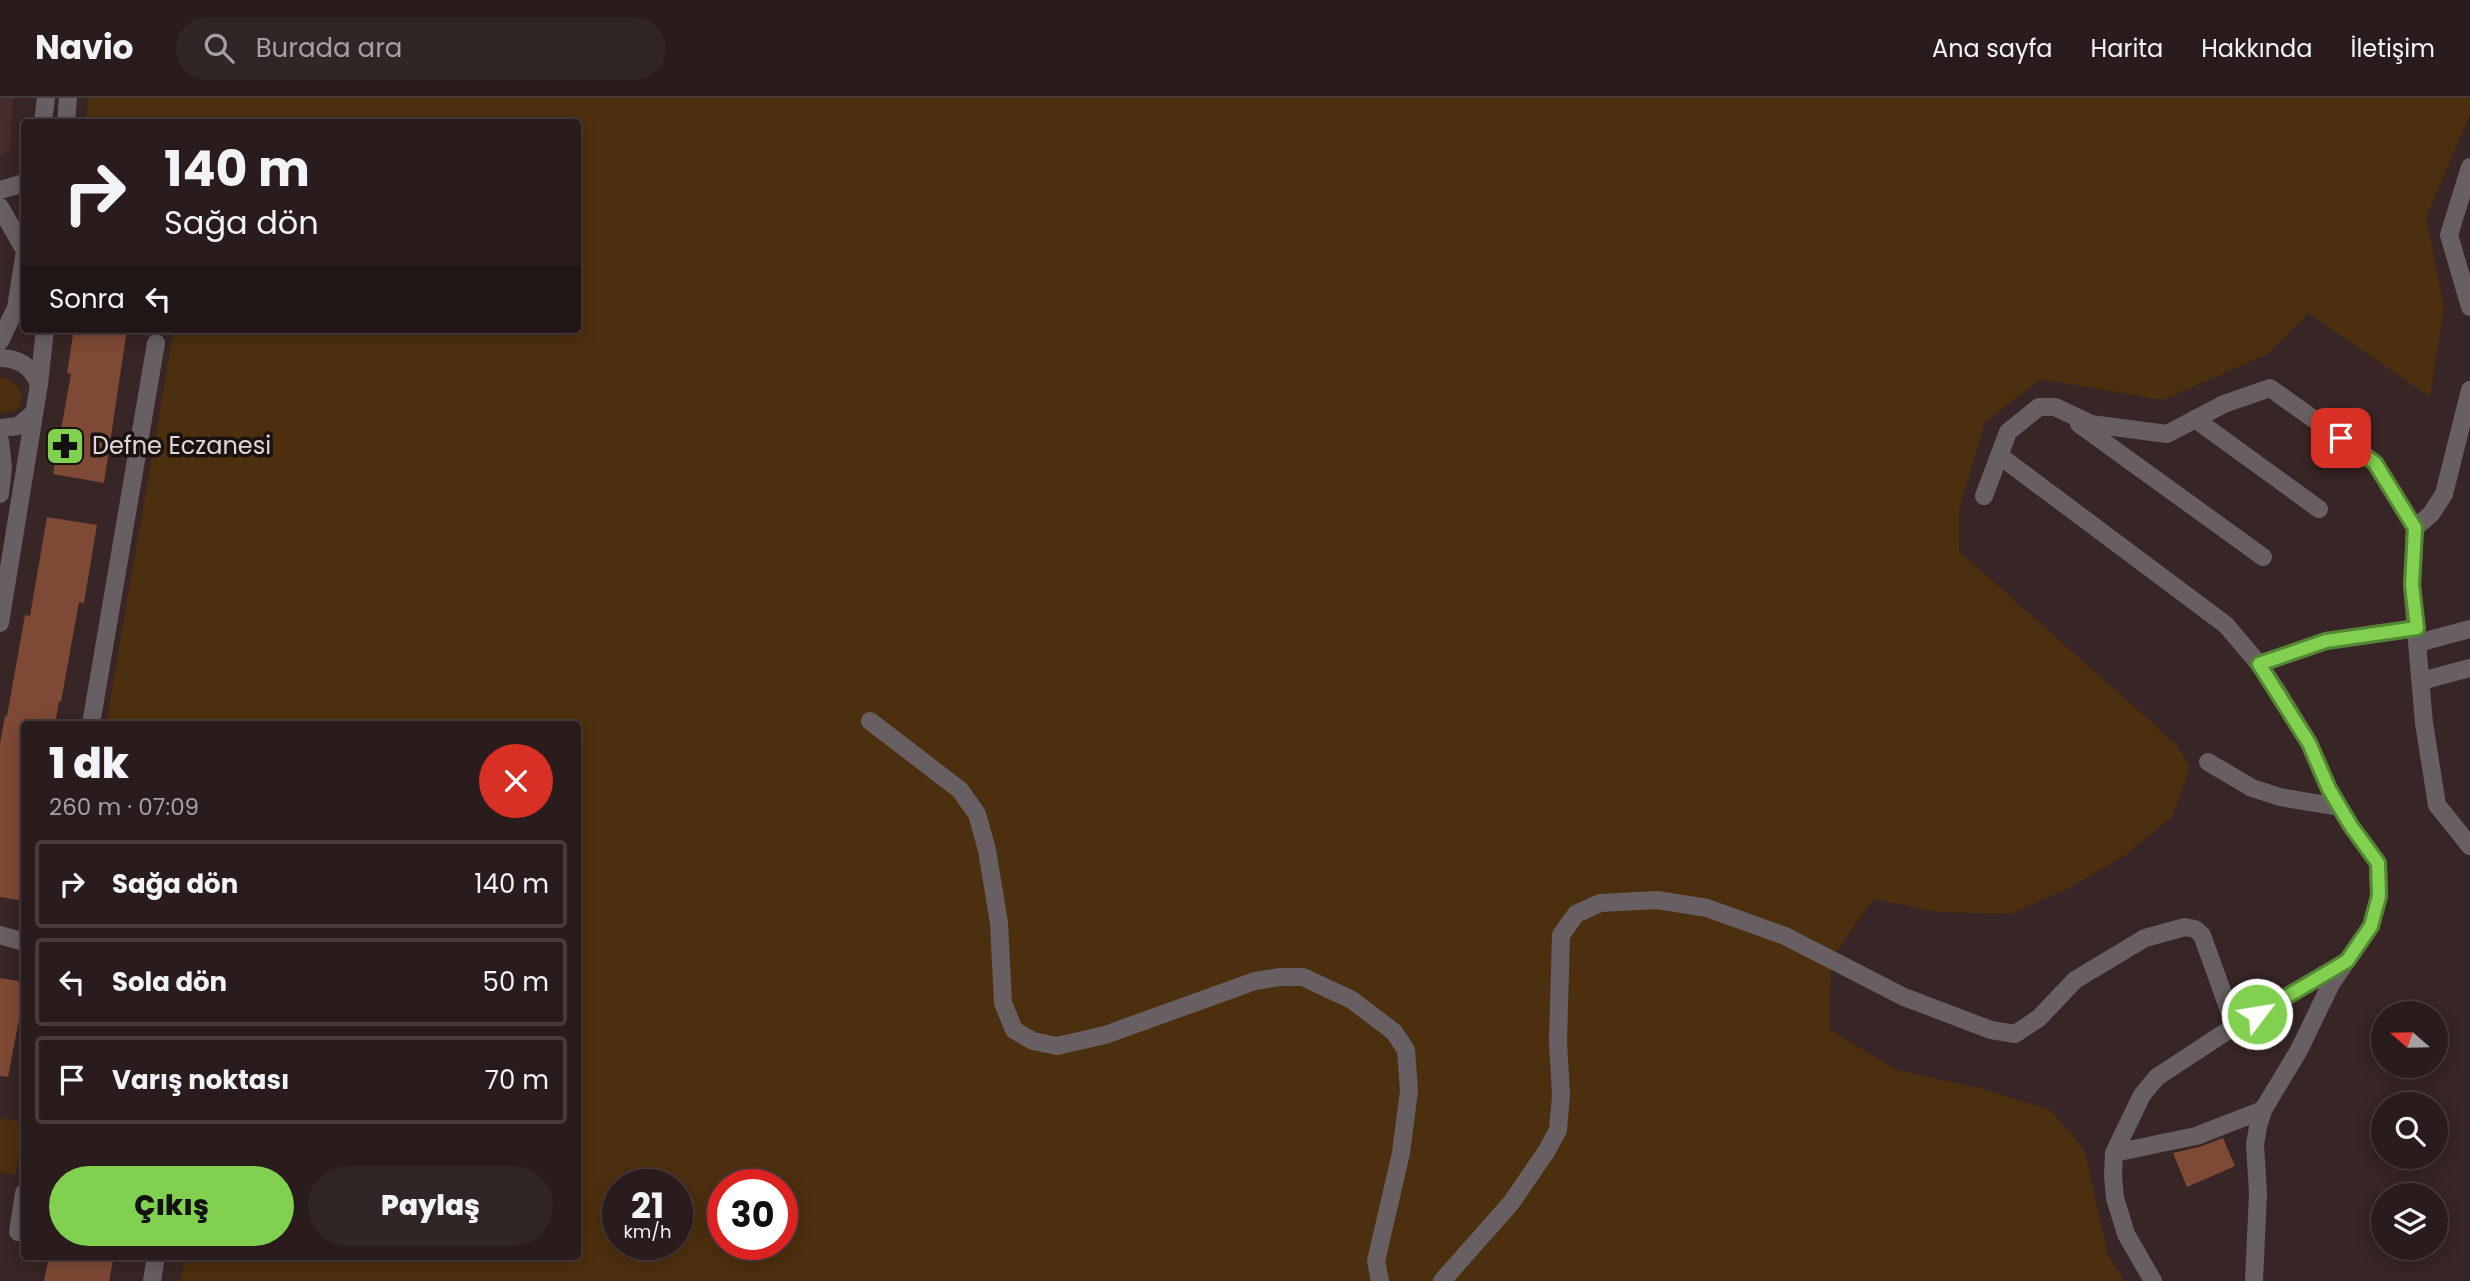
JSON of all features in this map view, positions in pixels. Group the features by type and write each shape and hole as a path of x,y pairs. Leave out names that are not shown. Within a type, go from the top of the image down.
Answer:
{"street":[{"path":"43,119 46,98"},
{"path":"66,119 68,98"},
{"path":"2470,167 2449,235 2470,307"},
{"path":"0,190 21,184"},
{"path":"0,207 21,244"},
{"path":"0,341 16,308 21,276"},
{"path":"0,623 39,384 45,333"},
{"path":"92,721 156,343"},
{"path":"0,358 20,361 29,367 39,384"},
{"path":"1984,496 2008,432 2039,407 2054,407 2091,424 2167,434 2224,404 2270,388 2375,463 2415,528 2412,585 2424,723 2437,805 2470,846"},
{"path":"2415,528 2431,514 2444,494 2470,390"},
{"path":"2054,407 2263,557"},
{"path":"0,428 18,426 34,414"},
{"path":"2195,419 2319,509"},
{"path":"0,441 3,467 0,494"},
{"path":"2000,456 2226,625 2259,664 2309,743 2339,807 2378,863 2379,896 2371,926 2331,985 2299,1049 2263,1110 2255,1144 2258,1193 2254,1281"},
{"path":"2259,664 2326,641 2470,629"},
{"path":"2421,681 2470,668"},
{"path":"870,721 960,790 977,814 987,850 999,923 1003,1003 1014,1030 1033,1041 1057,1046 1105,1035 1255,981 1303,977 1352,1000 1394,1032 1406,1050 1409,1091 1401,1153 1376,1261 1380,1281"},
{"path":"2208,762 2262,791 2280,797 2339,807"},
{"path":"1442,1281 1511,1203 1558,1130 1561,935 1576,914 1600,903 1657,900 1707,908 1785,936 1904,997 1991,1030 2015,1034 2039,1018 2075,980 2146,938 2185,927 2195,929 2202,935 2235,1027"},
{"path":"0,935 21,941"},
{"path":"2153,1281 2126,1234 2115,1198 2113,1175 2114,1153 2142,1095 2157,1077 2347,961"},
{"path":"2114,1153 2196,1136 2263,1110"},
{"path":"18,1232 21,1212"},
{"path":"152,1281 155,1260"}],"shaded area":[{"path":"0,98 13,98 10,150 0,158"},
{"path":"88,98 2470,98 2470,114 2426,217 2444,308 2430,397 2308,313 2267,354 2163,400 2041,379 1985,422 1959,510 1959,551 2177,745 2190,768 2172,817 2127,854 2067,889 2010,914 1939,912 1873,899 1831,960 1829,1029 1896,1070 1983,1089 2050,1110 2084,1149 2108,1255 2124,1281 181,1281 184,1260 581,1260 581,721 107,721 173,333 581,333 581,119 86,119"},
{"path":"0,377 10,380 21,392 20,405 9,412 0,412"},
{"path":"0,1118 21,1122 21,1140 15,1175 0,1172"}],"building":[{"path":"73,333 126,333 104,483 53,474 71,374 67,373"},
{"path":"47,517 97,525 84,603 79,602 56,721 21,721 21,900 0,897 0,744 25,615 30,616"},
{"path":"0,978 21,982 21,1009 8,1077 0,1076"},
{"path":"2223,1138 2235,1166 2187,1187 2173,1153"},
{"path":"48,1260 113,1260 109,1281 44,1281"}],"place":[{"name":"Defne Eczanesi","path":"65,446"}],"route":[{"path":"2257,1014 2347,961 2371,926 2379,896 2378,863 2351,826 2329,789 2309,743 2259,664 2326,641 2417,628 2412,585 2415,528 2375,463 2341,438"}]}
